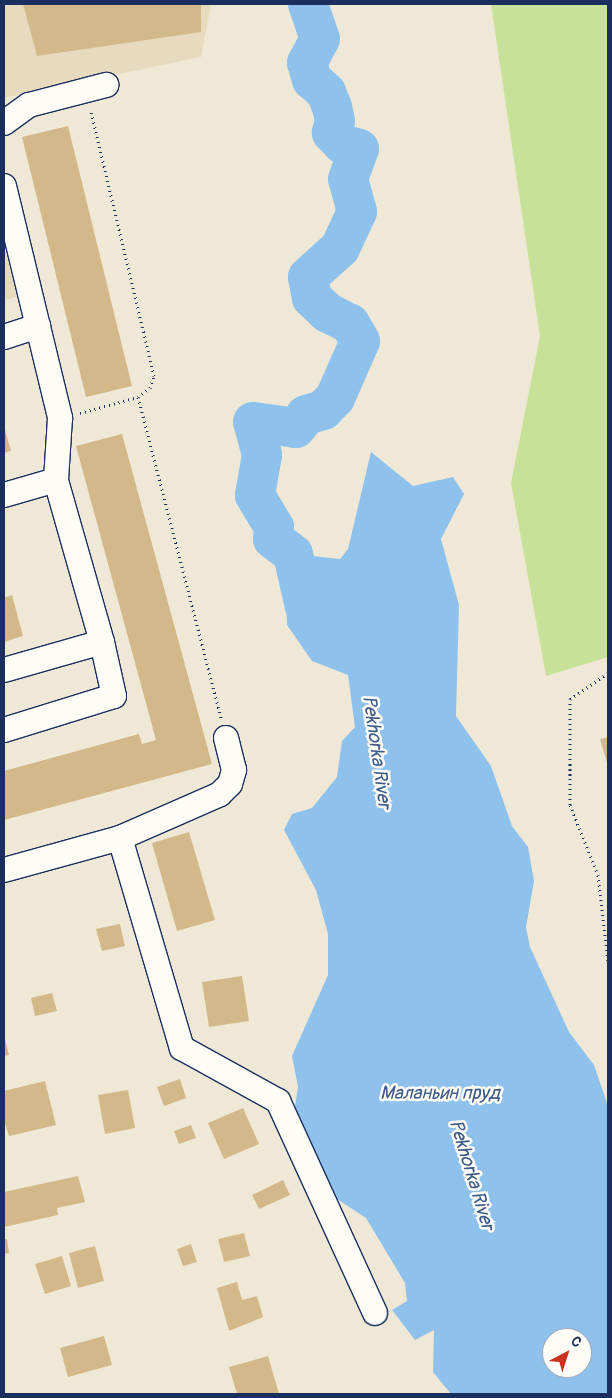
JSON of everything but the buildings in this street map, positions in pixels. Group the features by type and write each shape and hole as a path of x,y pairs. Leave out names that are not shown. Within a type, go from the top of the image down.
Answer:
{"lane":[{"path":"4,123 29,105 96,88"},
{"path":"4,186 60,418 56,480 102,642 114,696 4,730"},
{"path":"4,336 38,326"},
{"path":"4,495 56,480"},
{"path":"4,670 102,642"},
{"path":"4,870 120,838 220,794 230,784 234,770 226,738"},
{"path":"120,838 182,1048 278,1101 375,1313"}],"path":[{"path":"60,418 138,397 150,388 154,376 96,88"},
{"path":"138,397 226,738"},
{"path":"608,673 570,699 570,806 598,875 608,962"}],"shaded area":[{"path":"4,4 211,4 201,57 4,98"},
{"path":"4,246 17,297 4,300"}],"green space":[{"path":"491,4 608,4 608,657 546,676 511,483 540,336"}],"water":[{"name":"Маланьин пруд","path":"371,452 413,486 453,477 464,494 441,539 459,605 456,716 491,766 512,826 528,847 534,881 526,927 530,947 569,1032 594,1065 608,1106 608,1394 451,1394 433,1372 434,1330 415,1340 392,1310 407,1301 405,1283 366,1218 334,1197 293,1119 298,1087 292,1056 328,975 328,934 316,890 284,830 292,814 312,808 337,777 342,741 355,727 348,675 312,661 287,625 285,561 293,554 340,559 348,549"}],"waterway":[{"name":"Pekhorka River","path":"305,607 293,554 273,539 274,527 255,495 262,455 253,422 296,428 306,415 323,410 335,398 360,341 350,324 328,313 312,298 308,277 340,248 357,212 348,179 359,149 343,144 332,133 335,121 332,107 326,92 312,80 307,63 320,39 308,4"}]}
